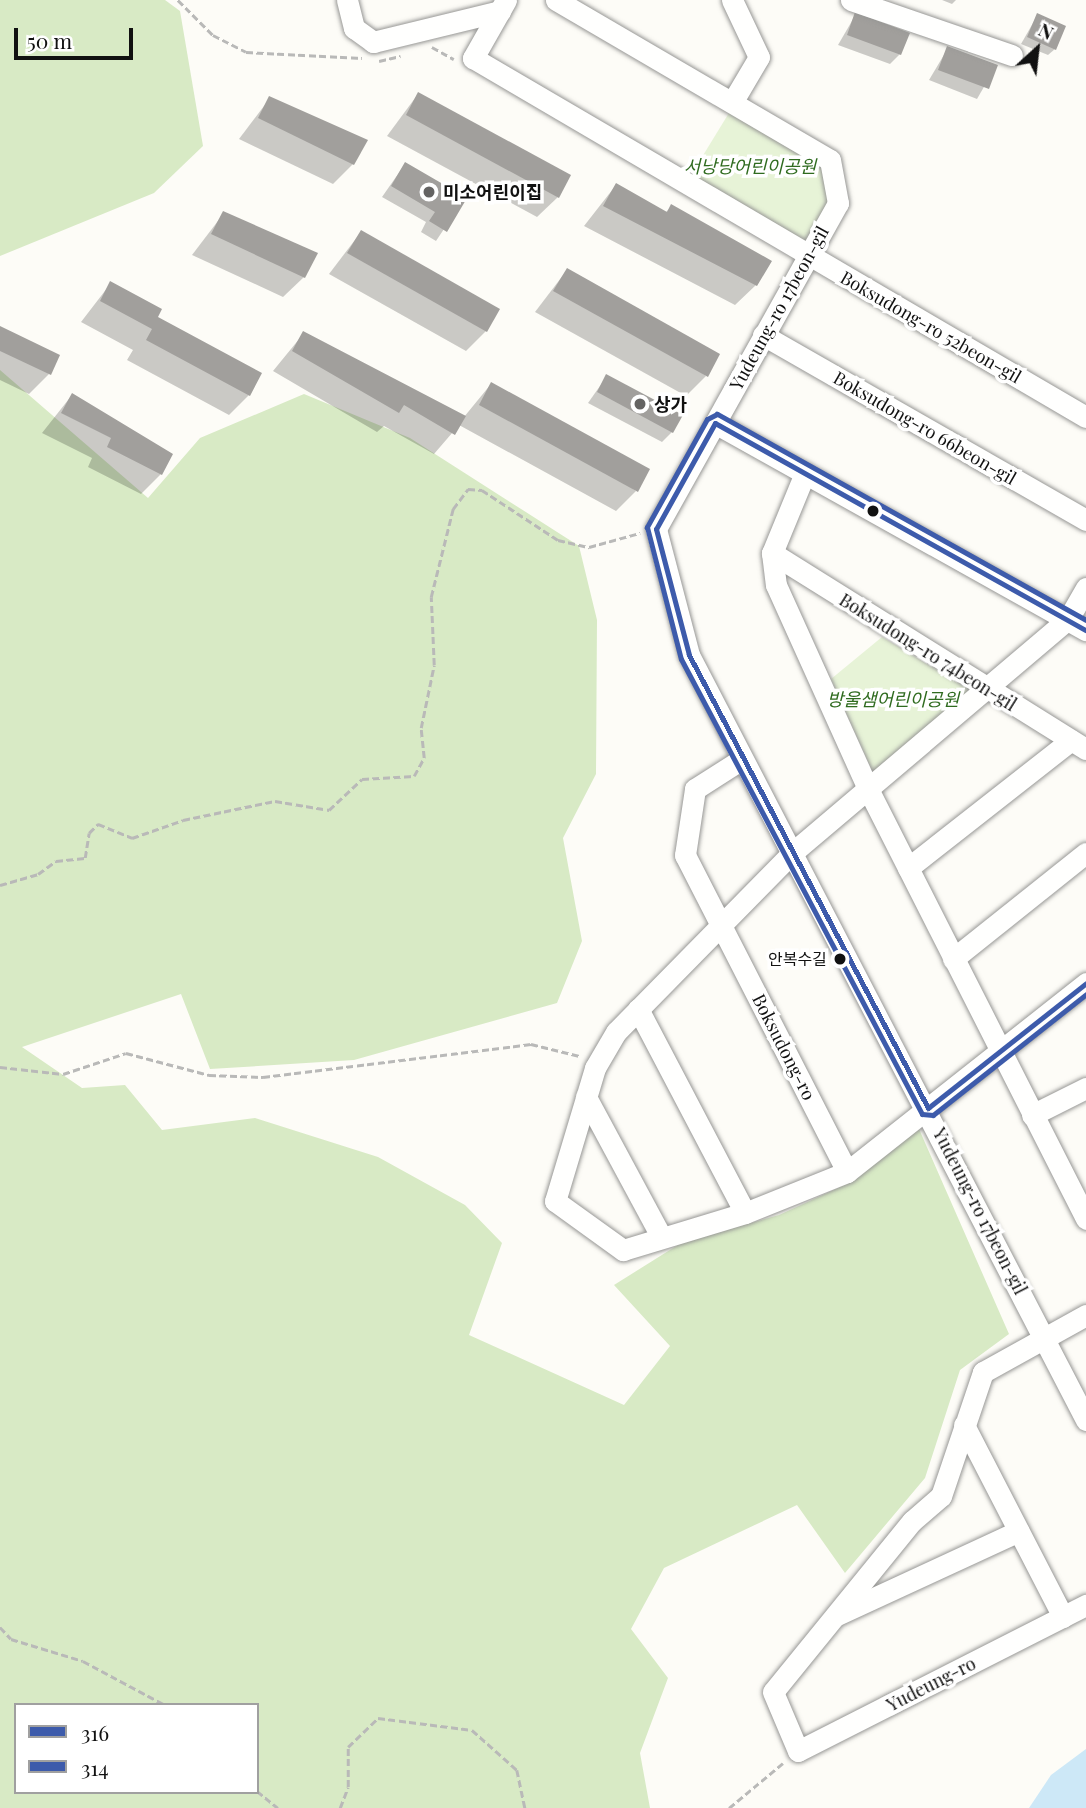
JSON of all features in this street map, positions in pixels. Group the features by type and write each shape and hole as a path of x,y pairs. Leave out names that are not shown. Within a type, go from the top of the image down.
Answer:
{"street":[{"path":"347,0 354,28 373,42 503,5"},
{"name":"Yudeung-ro 17beon-gil","path":"556,0 831,160 838,203 656,529 689,655 790,855 928,1108 1086,1420"},
{"path":"732,0 759,57 733,101"},
{"path":"851,0 1012,55"},
{"path":"472,58 503,5"},
{"name":"Boksudong-ro 52beon-gil","path":"472,58 1086,417"},
{"name":"Boksudong-ro 66beon-gil","path":"763,335 1086,520"},
{"path":"715,423 1077,625"},
{"path":"805,473 772,552 776,585 869,789 999,1052 1084,1211"},
{"name":"Boksudong-ro 74beon-gil","path":"772,552 985,690 1079,745"},
{"path":"1086,587 1077,625 985,690 790,855 638,1009 598,1062 555,1201 623,1250 661,1236 744,1213 847,1172 1086,983"},
{"path":"908,868 1079,745"},
{"name":"Boksudong-ro","path":"742,759 706,777 686,820 685,855 847,1172"},
{"path":"953,959 1086,853"},
{"path":"638,1009 744,1213"},
{"path":"1032,1115 1086,1088"},
{"path":"586,1097 661,1236"},
{"path":"798,1751 773,1692 830,1618 941,1496 983,1372 1086,1315"},
{"path":"964,1425 1063,1617"},
{"path":"830,1618 1019,1531"},
{"name":"Yudeung-ro","path":"798,1751 1086,1605"}],"path":[{"path":"178,0 213,35 246,52 384,62 408,53"},
{"path":"420,49 472,58"},
{"path":"0,885 38,874 56,860 85,858 89,833 98,824 132,838 183,820 275,801 329,810 362,779 414,776 424,758 421,727 434,665 431,597 453,509 468,489 482,490 558,540 589,547 656,529"},
{"path":"0,1067 63,1074 127,1053 235,1077 378,1067 531,1044 598,1062"},
{"path":"0,1627 11,1639 83,1661 161,1703"},
{"path":"340,1808 348,1787 348,1747 378,1717 472,1730 517,1770 525,1808"},
{"path":"729,1808 798,1751"},
{"path":"259,1793 278,1808"}],"green space":[{"path":"0,0 165,0 180,11 203,146 154,193 0,256"},
{"name":"서낭당어린이공원","path":"732,108 826,168 832,201 809,248 691,175"},
{"path":"0,370 148,498 200,438 304,394 410,438 579,546 597,620 596,774 563,838 582,941 557,1003 354,1060 210,1069 181,994 22,1047 82,1088 125,1085 162,1130 255,1118 378,1157 465,1205 502,1243 469,1335 624,1405 670,1346 614,1285 681,1243 779,1215 851,1182 919,1129 1009,1334 960,1370 925,1478 845,1573 797,1505 664,1568 631,1629 668,1678 640,1753 650,1808 0,1808"},
{"name":"방울샘어린이공원","path":"882,637 979,695 874,775 831,679"}],"water":[{"path":"1086,1749 1086,1808 1029,1808 1051,1775"}],"building":[{"path":"855,12 910,33 901,55 847,35"},
{"path":"1037,13 1066,26 1056,50 1027,37"},
{"path":"947,46 998,65 989,89 938,70"},
{"path":"418,92 571,175 559,198 406,115"},
{"path":"269,96 368,140 354,165 258,118"},
{"name":"미소어린이집","path":"405,162 467,198 447,232 429,221 435,212 391,186"},
{"path":"616,183 667,212 671,204 772,261 757,286 603,206"},
{"path":"223,211 318,253 305,278 211,234"},
{"path":"361,230 500,309 487,332 347,253"},
{"path":"567,268 720,354 708,377 553,291"},
{"path":"110,281 162,309 158,317 262,373 250,396 146,340 152,329 100,301"},
{"path":"0,326 60,355 51,375 0,351"},
{"path":"303,331 466,416 455,435 404,405 399,413 292,351"},
{"name":"상가","path":"606,374 683,415 673,433 597,392"},
{"path":"491,382 650,469 638,492 479,405"},
{"path":"72,393 173,454 162,475 107,447 111,438 61,413"}],"transit line":[{"name":"314","path":"1086,620 717,414 707,419 647,527 681,659 922,1114 933,1115 1086,994"},
{"name":"316","path":"715,423 656,529 689,655 928,1108"},
{"name":"316","path":"715,423 1086,630"},
{"name":"316","path":"928,1108 1086,983"}],"place":[{"name":"미소어린이집","path":"429,192"},
{"name":"상가","path":"640,404"},
{"name":"안복수길","path":"840,959"}]}
